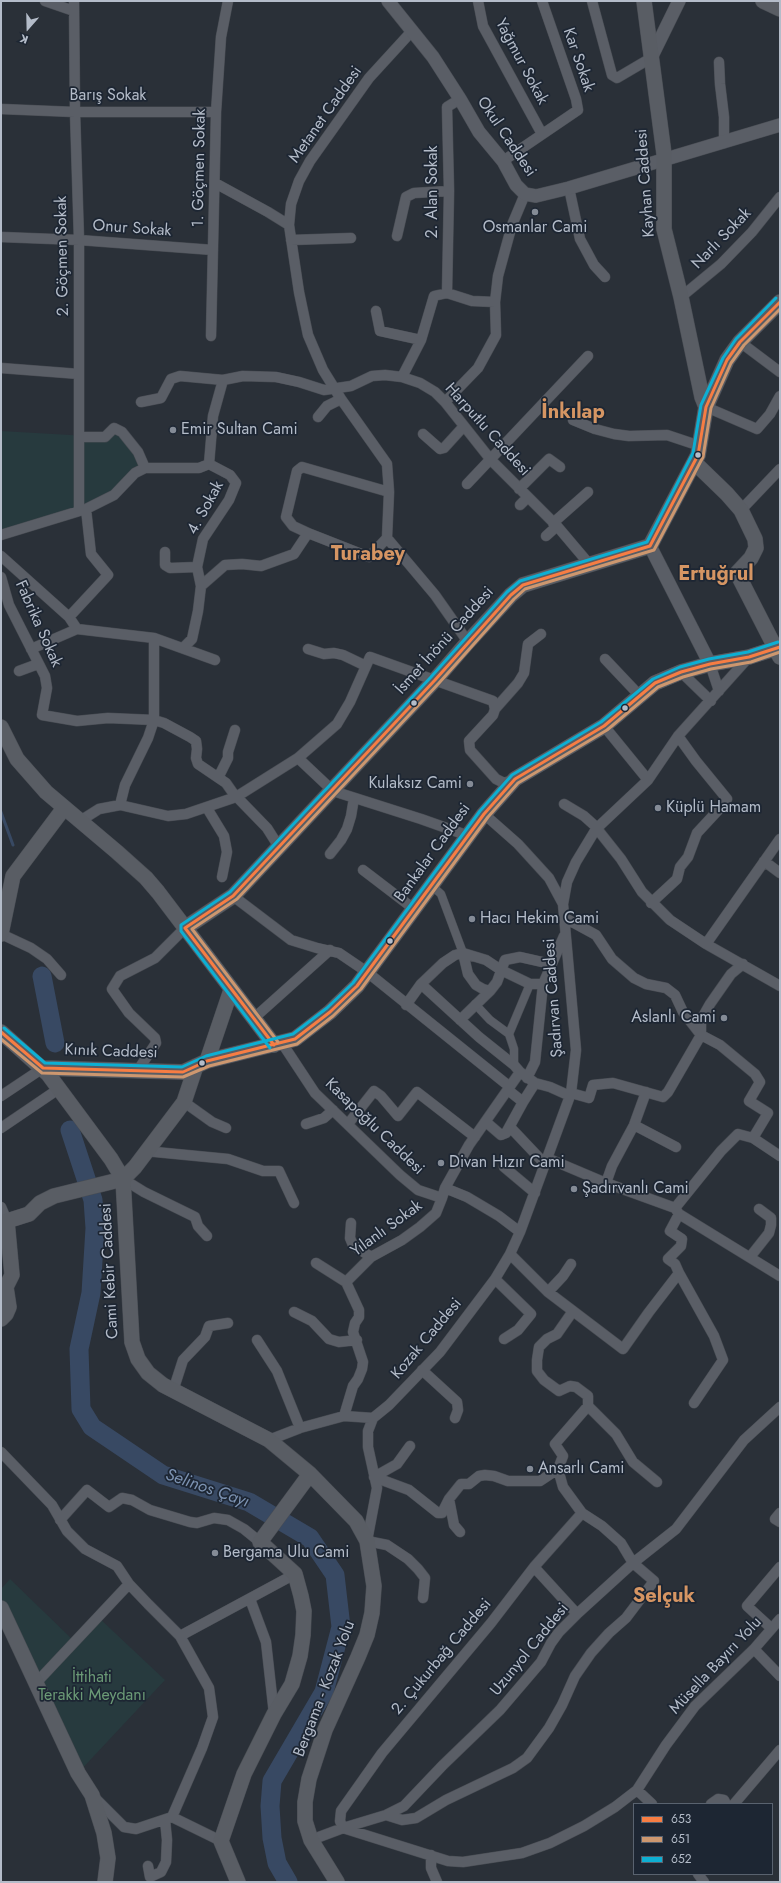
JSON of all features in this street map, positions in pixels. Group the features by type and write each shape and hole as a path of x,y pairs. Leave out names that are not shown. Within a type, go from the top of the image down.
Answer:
{"main road":[{"name":"Kayhan Caddesi","path":"644,1 665,160 663,206 664,229 681,297 702,397 706,407"},
{"path":"763,1 780,9"},
{"path":"650,546 695,463 700,446 706,407 727,360 740,342 780,302"},
{"path":"695,463 741,510 755,539 756,548 751,558 738,573 779,651"},
{"name":"İsmet İnönü Caddesi","path":"185,928 233,896 333,791 511,595 523,585 650,546"},
{"name":"Bankalar Caddesi","path":"278,1044 296,1039 330,1012 357,986 484,814 515,780 604,726 655,683 681,672 710,664 779,651"},
{"path":"1,727 18,759 46,792 146,878 253,1019 278,1044"},
{"path":"1,934 13,876 64,808"},
{"path":"1,1319 6,1314 9,1307 6,1287 12,1275 4,1214 28,1214 40,1203 59,1195 118,1180 135,1167 145,1151 184,1102 202,1063 231,990"},
{"name":"Kınık Caddesi","path":"1,1032 43,1068 183,1072 202,1063 278,1044"},
{"path":"43,1068 60,1088 118,1180"},
{"name":"Cami Kebir Caddesi","path":"118,1180 132,1342 138,1359 148,1373 173,1391 269,1440 306,1480"},
{"path":"238,1882 221,1841 244,1774 274,1714 292,1684 300,1656 303,1635 304,1611 295,1574 262,1538 306,1480"},
{"name":"Bergama - Kozak Yolu","path":"306,1480 356,1521 367,1541 374,1586 372,1613 367,1635 325,1730 310,1779 305,1808 305,1821 311,1840 337,1882"},
{"path":"3,1617 78,1773 92,1795 104,1833 108,1858 106,1882"}],"street":[{"path":"45,1 54,6 74,6"},
{"name":"1. Göçmen Sokak","path":"211,336 216,112 222,37 228,1"},
{"name":"Okul Caddesi","path":"388,1 433,57 479,132 503,161 516,186 525,194 536,196 569,188 724,143 780,125"},
{"name":"Yağmur Sokak","path":"478,1 483,26 542,134"},
{"name":"Kar Sokak","path":"503,161 578,110 576,99 542,1"},
{"path":"592,1 612,75 617,78 651,58 678,1"},
{"name":"2. Göçmen Sokak","path":"68,617 108,575 91,554 83,510 79,437 79,240 75,112 74,6"},
{"name":"Metanet Caddesi","path":"387,538 389,492 387,464 341,399 324,370 308,335 299,292 289,225 293,198 299,180 310,161 369,78 412,31"},
{"path":"719,62 724,117 724,143"},
{"name":"2. Alan Sokak","path":"447,293 449,191 447,107 460,99"},
{"name":"Barış Sokak","path":"1,109 75,112 216,112"},
{"path":"215,182 289,225"},
{"path":"569,188 580,239 594,265 605,277"},
{"path":"397,236 406,197 414,193 449,191"},
{"path":"445,402 478,368 496,335 495,302 500,268 512,225 525,194"},
{"name":"Narlı Sokak","path":"681,297 721,264 752,232 780,197"},
{"name":"Onur Sokak","path":"1,237 79,240 213,250"},
{"path":"291,240 351,238"},
{"path":"402,377 421,340 434,296 447,293 472,302 495,302"},
{"path":"376,311 380,331 421,340"},
{"path":"740,342 780,372"},
{"path":"467,484 588,356"},
{"path":"1,368 80,374"},
{"name":"Harputlu Caddesi","path":"141,402 161,398 171,379 180,376 223,380 243,376 276,377 324,390 351,386 372,376 385,375 402,377 430,389 445,402 491,460 555,524 590,565"},
{"path":"1,535 83,510 114,495 135,473 145,468 187,469 199,468 209,464 213,416 223,380"},
{"path":"706,407 757,429 770,414 780,396"},
{"path":"318,417 327,406 341,399"},
{"path":"573,420 595,429 614,434 629,436 667,435 700,446"},
{"path":"423,434 440,449 444,448 464,426"},
{"path":"79,437 105,437 114,428 122,432 138,452 145,468"},
{"path":"519,489 549,460 560,468"},
{"name":"4. Sokak","path":"183,648 192,639 201,586 198,567 203,540 229,500 236,482 230,475 209,464"},
{"path":"389,492 302,467 297,471 286,517 293,526 369,557 387,538 435,595 468,642"},
{"path":"741,510 780,469"},
{"path":"546,536 555,524 588,492"},
{"path":"520,505 528,497"},
{"path":"201,586 225,565 242,564 261,566 294,554 308,533"},
{"path":"650,546 710,664 719,691"},
{"path":"165,552 165,565 170,568 198,567"},
{"path":"1,556 68,617 77,629"},
{"name":"Fabrika Sokak","path":"1,577 10,605 45,676 47,688 42,715 77,721 108,718 154,720"},
{"path":"31,649 77,629 154,638 215,660"},
{"path":"515,780 504,783 496,779 470,750 469,741 493,715 495,709 518,683 524,673 528,644 541,634"},
{"path":"120,805 125,785 148,738 154,720 154,638"},
{"path":"308,649 324,654 334,653 343,655 366,666"},
{"path":"80,821 99,809 120,805 168,816 186,814 236,797 298,758 337,724 350,702 370,657 492,701 495,709"},
{"name":"Şadırvan Caddesi","path":"546,1161 571,1095 576,1050 562,917 567,882 576,862 596,829 648,780 678,736 749,657"},
{"path":"605,659 640,696"},
{"path":"20,671 38,664"},
{"path":"681,672 711,701"},
{"path":"154,720 164,723 196,741 196,758 198,764 219,776 226,783 236,797 267,828 279,847"},
{"path":"604,726 648,780"},
{"path":"219,776 228,758 228,752 235,730"},
{"path":"651,903 677,879 680,867 688,857 697,833 727,799 678,736"},
{"path":"298,758 333,791 469,836"},
{"path":"330,854 342,840 347,829 354,798"},
{"path":"564,804 584,816 596,829 621,859 642,892 651,903 670,920 706,944 780,986"},
{"path":"207,808 224,836 227,852 222,877"},
{"path":"484,814 518,844 549,878 563,904"},
{"path":"706,944 780,839"},
{"path":"764,861 780,873"},
{"path":"363,870 414,910"},
{"path":"432,886 441,894 463,953 468,974 476,985 490,992"},
{"path":"233,896 291,940 340,953 367,972 523,1102"},
{"path":"562,917 596,935 612,959 634,978 646,984 666,988 675,995 683,1012 702,1035 720,1045 755,1074 760,1082 749,1101 768,1113 754,1138"},
{"path":"138,1070 156,1043 155,1038 129,1013 112,989 120,976 155,958 185,928"},
{"path":"1,934 47,959 61,975"},
{"path":"524,1074 535,1062 544,984 551,964 564,936"},
{"path":"253,1019 330,950"},
{"path":"406,1005 421,984 443,963 455,955 463,953 486,960 501,970 530,984 544,984"},
{"path":"460,1020 475,1004 490,992 505,960 520,957 551,964"},
{"path":"421,984 460,1020 524,1074 550,1087 571,1095 589,1098 593,1085 600,1083 612,1083 663,1097 668,1092 702,1035 701,1020 710,1004 731,974 743,964"},
{"path":"509,1034 530,984"},
{"path":"475,1004 490,1020 509,1034 524,1074 523,1102 510,1128 502,1135 486,1122"},
{"name":"Kasapoğlu Caddesi","path":"278,1044 315,1093 400,1175 418,1190 467,1197 499,1216 520,1232"},
{"path":"1,1096 43,1068"},
{"name":"Yılanlı Sokak","path":"346,1282 371,1257 402,1240 436,1213 443,1193 475,1137 509,1089 524,1074"},
{"path":"1,1128 60,1088"},
{"path":"348,1124 374,1091 381,1096 398,1116 417,1092 475,1137"},
{"path":"606,1182 612,1166 634,1125 646,1092"},
{"path":"184,1102 212,1122 226,1128"},
{"path":"306,1124 324,1118 333,1110"},
{"path":"634,1125 676,1147"},
{"path":"510,1128 546,1161 606,1182 677,1211 780,1275"},
{"path":"694,1403 723,1360 714,1336 675,1264 668,1259 681,1246 682,1239 670,1230 677,1211 721,1151 738,1134 754,1138 780,1156"},
{"path":"145,1151 228,1159 264,1171 279,1171 294,1203"},
{"name":"Kozak Caddesi","path":"373,1418 389,1405 440,1352 495,1279 510,1254 520,1232 546,1161"},
{"path":"504,1167 535,1193"},
{"path":"118,1180 195,1217 198,1226 207,1236"},
{"path":"750,1257 769,1233 771,1225 771,1218 759,1209"},
{"path":"351,1222 350,1238 353,1244 371,1257"},
{"path":"510,1254 548,1292 623,1349 679,1273"},
{"path":"316,1263 346,1282 358,1310 359,1317 355,1323 353,1332 357,1340 362,1369 353,1386 344,1416"},
{"path":"548,1292 563,1276 571,1264"},
{"path":"495,1279 531,1314 518,1330 504,1339"},
{"path":"374,1477 410,1490 438,1512 442,1513 448,1499 461,1484 470,1484 479,1476 494,1476 508,1481 540,1481 558,1469 563,1456 556,1444 588,1406 588,1396 576,1387 570,1386 560,1391 544,1380 537,1371 539,1347 547,1339 557,1334 573,1311"},
{"path":"294,1312 312,1321 329,1339 339,1342 357,1340"},
{"path":"173,1391 183,1360 205,1337 209,1326 228,1323"},
{"path":"257,1340 277,1371 300,1428"},
{"path":"422,1370 457,1402 458,1410 455,1418"},
{"path":"588,1406 616,1434 633,1462 657,1482"},
{"name":"Uzunyol Caddesi","path":"311,1840 343,1828 386,1815 404,1806 426,1785 443,1765 500,1710 541,1662 551,1643 559,1632 633,1563 676,1529 744,1440 780,1407"},
{"path":"269,1440 300,1428 344,1416 373,1418 368,1431 368,1447 377,1488 367,1541 387,1546 408,1559 418,1568 425,1578 423,1598"},
{"path":"374,1477 397,1464 410,1446"},
{"path":"1,1452 52,1505 67,1531 85,1549 117,1566 129,1584 180,1636 209,1688 213,1717 202,1748 168,1819 166,1862 161,1872 150,1877 148,1866"},
{"path":"386,1815 402,1820 416,1818 446,1800 513,1768 527,1758 549,1728 562,1705 575,1676 591,1653 609,1632 626,1618 654,1581 633,1563 621,1543 602,1526 582,1513 563,1486 558,1469"},
{"path":"60,1520 87,1490 109,1508 122,1498 132,1500 150,1510 190,1522 197,1523 214,1518 228,1520 262,1538"},
{"path":"448,1499 454,1525 460,1532"},
{"path":"780,1512 776,1519 780,1522"},
{"name":"2. Çukurbağ Caddesi","path":"343,1828 340,1821 341,1811 382,1753 491,1623 534,1567 582,1513"},
{"path":"534,1567 577,1614"},
{"path":"771,1628 747,1606 780,1567"},
{"path":"180,1636 295,1574"},
{"path":"36,1683 129,1584"},
{"path":"250,1599 266,1642 274,1714"},
{"name":"Müsella Bayırı Yolu","path":"343,1828 448,1861 463,1862 522,1854 550,1843 584,1826 615,1807 637,1790 666,1745 696,1706 754,1649 780,1619"},
{"path":"754,1649 780,1676"},
{"path":"735,1803 780,1750"},
{"path":"637,1790 651,1803"},
{"path":"92,1795 124,1826 136,1829 168,1819 221,1841"},
{"path":"712,1803 718,1799 724,1800 726,1803"},
{"path":"432,1855 431,1868 438,1882"}],"green space":[{"path":"114,428 145,468 114,495 1,535 1,431 105,437"},
{"name":"İttihati Terakki Meydanı","path":"10,1579 74,1641 98,1617 165,1680 78,1773 1,1608 1,1589"}],"waterway":[{"name":"Selinos Çayı","path":"1,812 13,845"},
{"name":"Selinos Çayı","path":"42,976 55,1043"},
{"name":"Selinos Çayı","path":"70,1130 93,1200 95,1228 91,1293 79,1349 81,1409 92,1427 163,1475 249,1502 310,1538 335,1575 341,1627 324,1692 272,1781 270,1806 272,1838 277,1863 288,1882"}],"transit line":[{"name":"652","path":"270,1048 181,931 181,925 230,892 431,677 507,592 520,581 647,542 693,453 701,405 723,358 736,339 776,298"},
{"name":"653","path":"274,1045 185,928 233,896 435,680 511,595 523,585 650,546 698,455 706,407 727,360 740,342 780,302"},
{"name":"651","path":"278,1042 192,929 237,899 439,683 514,599 525,589 654,550 703,457 711,408 731,363 744,345 780,309"},
{"name":"652","path":"4,1028 45,1063 182,1067 206,1056 293,1034 327,1008 353,983 480,811 512,775 601,722 653,679 680,667 709,659 748,652 778,642"},
{"name":"653","path":"1,1032 43,1068 183,1072 207,1061 295,1039 330,1012 357,986 484,814 515,779 604,726 655,683 681,672 710,664 749,657 780,647"},
{"name":"651","path":"1,1039 42,1073 183,1077 209,1066 297,1044 333,1016 361,989 488,817 518,783 607,730 658,687 683,677 711,669 751,662 780,652"}],"place":[{"name":"Osmanlar Cami","path":"535,212"},
{"name":"Emir Sultan Cami","path":"173,430"},
{"name":"Kulaksız Cami","path":"470,784"},
{"name":"Küplü Hamam","path":"658,808"},
{"name":"Hacı Hekim Cami","path":"472,919"},
{"name":"Aslanlı Cami","path":"724,1018"},
{"name":"Divan Hızır Cami","path":"441,1163"},
{"name":"Şadırvanlı Cami","path":"574,1189"},
{"name":"Ansarlı Cami","path":"530,1469"},
{"name":"Bergama Ulu Cami","path":"215,1553"}],"district":[{"name":"İnkılap","path":"573,413"},
{"name":"Turabey","path":"368,555"},
{"name":"Ertuğrul","path":"716,575"},
{"name":"Selçuk","path":"664,1597"}]}
